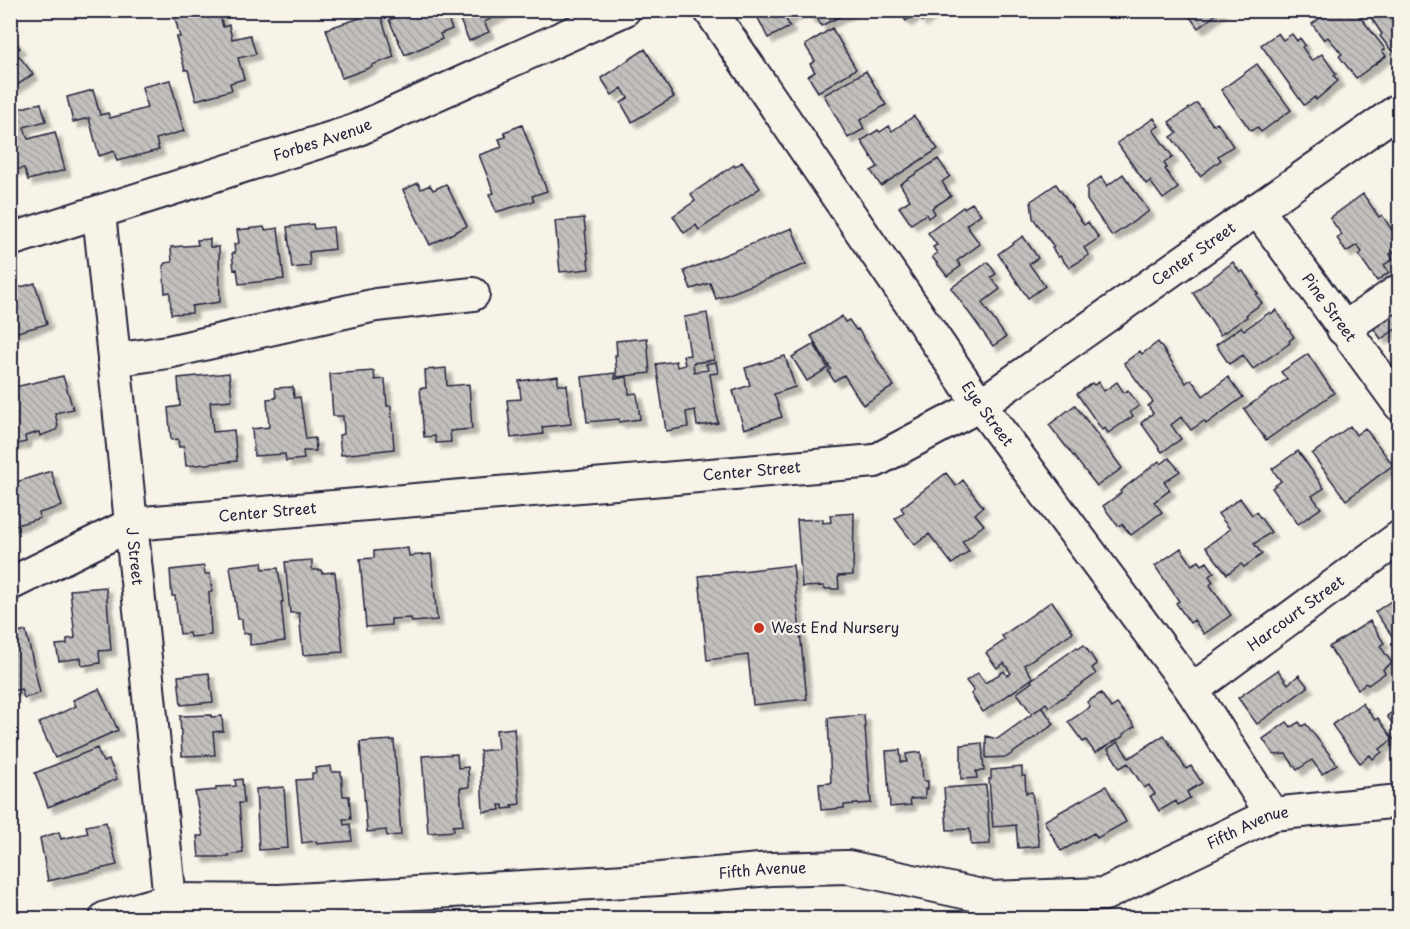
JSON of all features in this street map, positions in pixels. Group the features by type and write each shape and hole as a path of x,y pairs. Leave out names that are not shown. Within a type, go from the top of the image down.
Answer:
{"street":[{"name":"Forbes Avenue","path":"10,240 354,130 624,10"},
{"name":"Eye Street","path":"710,10 980,405 1192,690 1272,814"},
{"name":"Center Street","path":"10,584 132,525 875,461 980,405 1400,109"},
{"name":"Pine Street","path":"1257,209 1400,405"},
{"name":"J Street","path":"99,213 170,900"},
{"path":"1343,329 1400,290"},
{"path":"114,360 168,352 376,305 473,294"},
{"name":"Harcourt Street","path":"1192,690 1400,537"},
{"name":"Fifth Avenue","path":"106,918 170,900 278,910 392,906 771,868 848,867 992,898 1106,906 1272,814 1400,801"}],"building":[{"path":"219,10 223,27 229,25 232,39 250,35 256,54 238,58 244,79 230,83 232,90 196,100 176,37 180,37 173,11"},
{"path":"379,10 394,57 342,78 326,29 360,18 359,12"},
{"path":"411,10 444,10 452,29 440,34 442,39 405,55 389,20"},
{"path":"449,10 504,10 505,12 484,22 489,32 469,41 457,13 451,15"},
{"path":"754,10 804,10 786,19 790,27 768,38"},
{"path":"806,10 853,10 821,26 816,15 810,18"},
{"path":"898,10 932,10 933,12 922,21 916,14 906,21"},
{"path":"1185,10 1222,10 1198,28"},
{"path":"1324,10 1355,10 1385,49 1382,51 1386,56 1356,78 1339,56 1342,54 1328,37 1324,40 1312,24 1326,14"},
{"path":"1366,10 1400,10 1400,50 1395,53 1391,50 1380,36 1382,34"},
{"path":"832,28 856,69 818,92 808,76 815,72 810,64 815,61 805,45"},
{"path":"1278,33 1283,40 1292,34 1297,41 1300,38 1305,45 1302,47 1312,61 1322,54 1336,74 1334,76 1338,81 1316,100 1315,97 1304,105 1261,45"},
{"path":"10,35 20,48 15,51 33,74 10,90"},
{"path":"645,49 674,97 632,122 621,103 628,98 622,88 612,95 601,78"},
{"path":"1257,64 1291,110 1261,132 1257,127 1251,131 1221,90"},
{"path":"866,71 886,105 860,120 864,129 848,138 824,95"},
{"path":"170,80 184,131 156,139 159,150 117,161 114,151 99,156 89,118 73,122 67,97 93,90 100,115 108,113 110,118 147,108 142,87"},
{"path":"41,103 46,121 24,127 28,139 55,132 65,170 28,180 24,168 10,171 10,111"},
{"path":"1197,103 1213,125 1217,122 1233,146 1218,156 1221,160 1200,176 1171,137 1177,133 1169,122"},
{"path":"914,116 938,149 881,186 871,171 878,167 861,141 889,126 892,131"},
{"path":"1154,118 1159,126 1153,130 1173,157 1164,163 1167,168 1165,169 1178,188 1163,199 1150,181 1146,184 1117,143"},
{"path":"522,125 547,191 532,196 534,201 496,212 489,194 494,193 479,155 502,147 499,139 506,137 504,132"},
{"path":"938,159 950,176 942,182 951,196 932,208 935,213 928,218 926,214 911,224 899,207 910,200 900,184"},
{"path":"742,162 760,188 699,230 696,225 684,233 673,216 695,201 691,194"},
{"path":"1123,174 1149,211 1112,236 1087,200 1087,187 1101,177 1107,186"},
{"path":"418,183 421,189 430,185 433,190 446,184 467,226 430,245 403,190"},
{"path":"1056,184 1084,225 1088,222 1099,238 1084,248 1089,255 1069,268 1060,256 1058,257 1052,248 1054,247 1033,218 1031,201"},
{"path":"1363,194 1379,217 1382,215 1392,230 1397,227 1400,231 1400,253 1396,256 1393,252 1390,254 1393,259 1384,265 1389,272 1377,281 1359,255 1362,252 1357,245 1346,252 1337,238 1342,235 1330,218"},
{"path":"972,203 981,214 966,225 980,244 957,261 961,266 947,276 932,257 937,253 933,247 937,245 928,233"},
{"path":"584,218 589,269 560,272 555,221"},
{"path":"313,224 314,229 333,227 335,249 309,252 310,266 292,268 287,227"},
{"path":"264,227 265,230 278,228 284,279 239,284 232,253 235,253 234,244 239,243 237,230"},
{"path":"792,228 806,264 716,299 710,283 691,289 684,271"},
{"path":"1023,236 1038,258 1029,264 1045,286 1028,298 998,254"},
{"path":"210,239 210,247 219,247 220,302 192,306 192,313 171,314 170,292 165,293 163,266 165,263 172,262 171,247 198,245 197,240"},
{"path":"988,262 996,274 991,277 1000,289 982,303 1006,337 993,346 951,288"},
{"path":"1233,262 1240,273 1243,271 1262,303 1246,315 1247,317 1220,335 1193,293"},
{"path":"35,283 47,324 10,334 10,290"},
{"path":"1400,300 1400,326 1381,339 1369,322"},
{"path":"1276,310 1294,337 1289,341 1290,343 1253,369 1243,355 1229,364 1216,345 1241,327 1244,330"},
{"path":"707,313 714,360 693,363 694,372 708,370 706,364 716,362 718,373 710,374 718,423 697,426 695,410 686,412 688,427 666,431 656,364 676,361 677,367 685,365 683,356 690,355 684,317"},
{"path":"842,316 845,322 849,320 856,330 858,329 894,386 863,405 844,375 834,381 828,371 831,369 811,336"},
{"path":"647,338 650,373 617,377 616,341"},
{"path":"1158,342 1186,383 1191,379 1203,396 1228,377 1243,397 1206,424 1204,421 1191,430 1181,417 1171,425 1181,439 1162,452 1141,423 1153,413 1148,406 1153,402 1124,363 1140,351 1142,354"},
{"path":"814,344 828,368 807,381 792,357"},
{"path":"1308,354 1334,393 1266,440 1244,409 1287,379 1281,372"},
{"path":"785,356 795,387 774,394 782,417 744,429 733,391 750,385 745,368"},
{"path":"446,368 447,386 469,384 472,429 450,431 451,442 436,443 435,436 424,437 420,388 426,388 425,370"},
{"path":"374,371 375,380 385,379 387,406 391,406 394,449 341,455 339,435 344,434 343,416 333,416 330,374"},
{"path":"229,373 232,400 210,402 213,432 234,430 237,461 186,466 184,446 179,447 178,439 171,440 168,408 180,406 178,378"},
{"path":"615,373 615,379 627,377 629,394 637,393 640,419 619,422 619,419 587,422 582,377"},
{"path":"63,376 73,409 55,413 58,426 56,430 40,436 39,432 25,436 26,442 10,446 10,388"},
{"path":"558,376 558,385 567,385 571,424 542,427 543,434 511,438 507,400 521,399 519,381"},
{"path":"1099,382 1104,391 1117,382 1124,393 1128,390 1139,406 1130,412 1133,416 1108,433 1105,428 1102,430 1077,394 1092,383 1094,385"},
{"path":"293,387 294,398 300,397 306,439 315,438 316,451 303,451 304,459 286,461 285,454 254,456 252,429 269,427 267,399 276,398 275,388"},
{"path":"1075,405 1122,468 1097,486 1049,425"},
{"path":"1350,426 1356,435 1365,428 1393,465 1346,500 1312,454"},
{"path":"1298,451 1324,488 1312,496 1321,508 1298,524 1272,488 1281,481 1272,469"},
{"path":"1169,458 1180,471 1164,482 1170,490 1154,502 1162,512 1131,535 1122,524 1118,526 1103,506 1159,461 1161,464"},
{"path":"51,471 62,506 39,513 40,518 10,527 10,484"},
{"path":"946,473 956,486 963,480 983,507 975,514 984,525 962,542 969,551 952,564 929,534 915,545 895,519 904,512 901,508"},
{"path":"1240,498 1252,515 1256,512 1271,532 1254,544 1262,554 1244,567 1241,564 1227,574 1206,547 1230,529 1218,514"},
{"path":"854,513 853,575 838,576 839,589 824,589 824,586 802,587 797,520 823,519 823,523 831,522 830,515"},
{"path":"408,548 409,556 431,554 437,620 412,622 411,618 391,619 391,625 366,627 360,559 374,558 374,551"},
{"path":"1181,548 1192,565 1199,561 1202,565 1207,562 1214,572 1209,576 1213,582 1210,585 1231,615 1204,634 1194,620 1190,623 1176,603 1179,601 1155,566"},
{"path":"312,560 312,570 321,570 322,573 335,572 343,652 303,655 299,613 290,613 285,562"},
{"path":"262,562 263,569 278,568 285,641 250,645 250,633 243,634 242,619 238,619 230,566"},
{"path":"793,565 807,699 753,705 748,655 707,660 699,576"},
{"path":"204,566 205,574 210,574 212,591 209,592 211,635 190,637 189,633 180,634 175,596 172,596 170,570"},
{"path":"106,587 111,650 99,651 100,663 82,666 81,658 59,661 56,645 67,644 67,639 75,638 70,590"},
{"path":"1397,597 1400,601 1400,647 1375,612"},
{"path":"1052,601 1073,632 1024,665 1033,678 983,712 971,694 974,691 966,681 978,673 985,683 1004,671 1007,676 1011,673 1004,663 997,668 986,653 1005,640 1002,636"},
{"path":"1370,621 1384,643 1380,646 1392,663 1383,669 1385,673 1358,689 1329,647"},
{"path":"26,631 40,693 24,698 21,689 10,691 10,635"},
{"path":"1084,645 1097,664 1092,668 1096,674 1049,707 1046,703 1032,714 1017,693 1077,647 1078,649"},
{"path":"1278,670 1288,684 1299,675 1308,687 1257,724 1238,698"},
{"path":"209,673 213,702 181,705 178,676"},
{"path":"99,689 118,730 55,758 39,723 76,706 73,700"},
{"path":"1101,693 1111,708 1117,704 1135,726 1123,734 1124,736 1095,753 1086,740 1083,742 1068,722 1090,707 1087,702"},
{"path":"1362,703 1375,720 1378,718 1393,739 1380,749 1382,752 1373,759 1370,755 1360,763 1332,725"},
{"path":"1042,707 1054,724 1007,757 986,758 986,736 997,739"},
{"path":"1400,707 1400,734 1387,716"},
{"path":"211,715 211,717 222,716 223,731 213,732 215,755 182,756 180,716"},
{"path":"864,715 871,803 821,810 819,784 831,783 828,718"},
{"path":"1287,722 1291,727 1299,722 1302,726 1306,724 1337,764 1322,774 1312,760 1297,770 1286,754 1274,755 1263,739"},
{"path":"514,728 520,804 512,805 513,808 503,809 503,805 499,805 500,810 483,812 480,751 498,749 496,730"},
{"path":"1164,735 1186,769 1191,766 1202,783 1187,792 1190,798 1178,805 1176,801 1159,811 1150,796 1155,794 1149,785 1144,788 1128,763 1120,768 1108,749 1118,742 1129,758"},
{"path":"394,740 401,835 387,836 386,830 367,832 360,742"},
{"path":"982,743 984,771 976,771 977,778 961,779 961,745"},
{"path":"97,748 103,762 109,760 117,779 48,807 35,773"},
{"path":"900,750 901,762 907,762 906,754 921,752 923,781 928,781 928,789 925,789 925,798 910,799 911,805 890,807 886,751"},
{"path":"457,754 458,768 468,767 469,787 460,788 463,825 453,826 454,831 428,833 422,756"},
{"path":"331,766 332,772 341,772 343,796 349,796 351,819 343,819 344,825 350,824 352,841 302,843 296,780 312,779 312,773 316,773 315,768"},
{"path":"1022,767 1026,793 1032,792 1039,846 1018,848 1016,825 993,827 989,779 991,779 991,770"},
{"path":"242,779 244,803 239,803 243,853 228,855 229,857 199,857 197,836 203,836 195,792 216,790 216,787 236,786 235,780"},
{"path":"986,785 990,844 971,845 970,829 947,830 944,788"},
{"path":"1106,786 1126,822 1097,838 1094,833 1061,851 1044,821"},
{"path":"284,787 288,848 259,850 256,789"},
{"path":"106,822 117,865 48,881 40,838 59,832 61,839 88,833 86,826"}],"place":[{"name":"West End Nursery","path":"759,628"}]}
